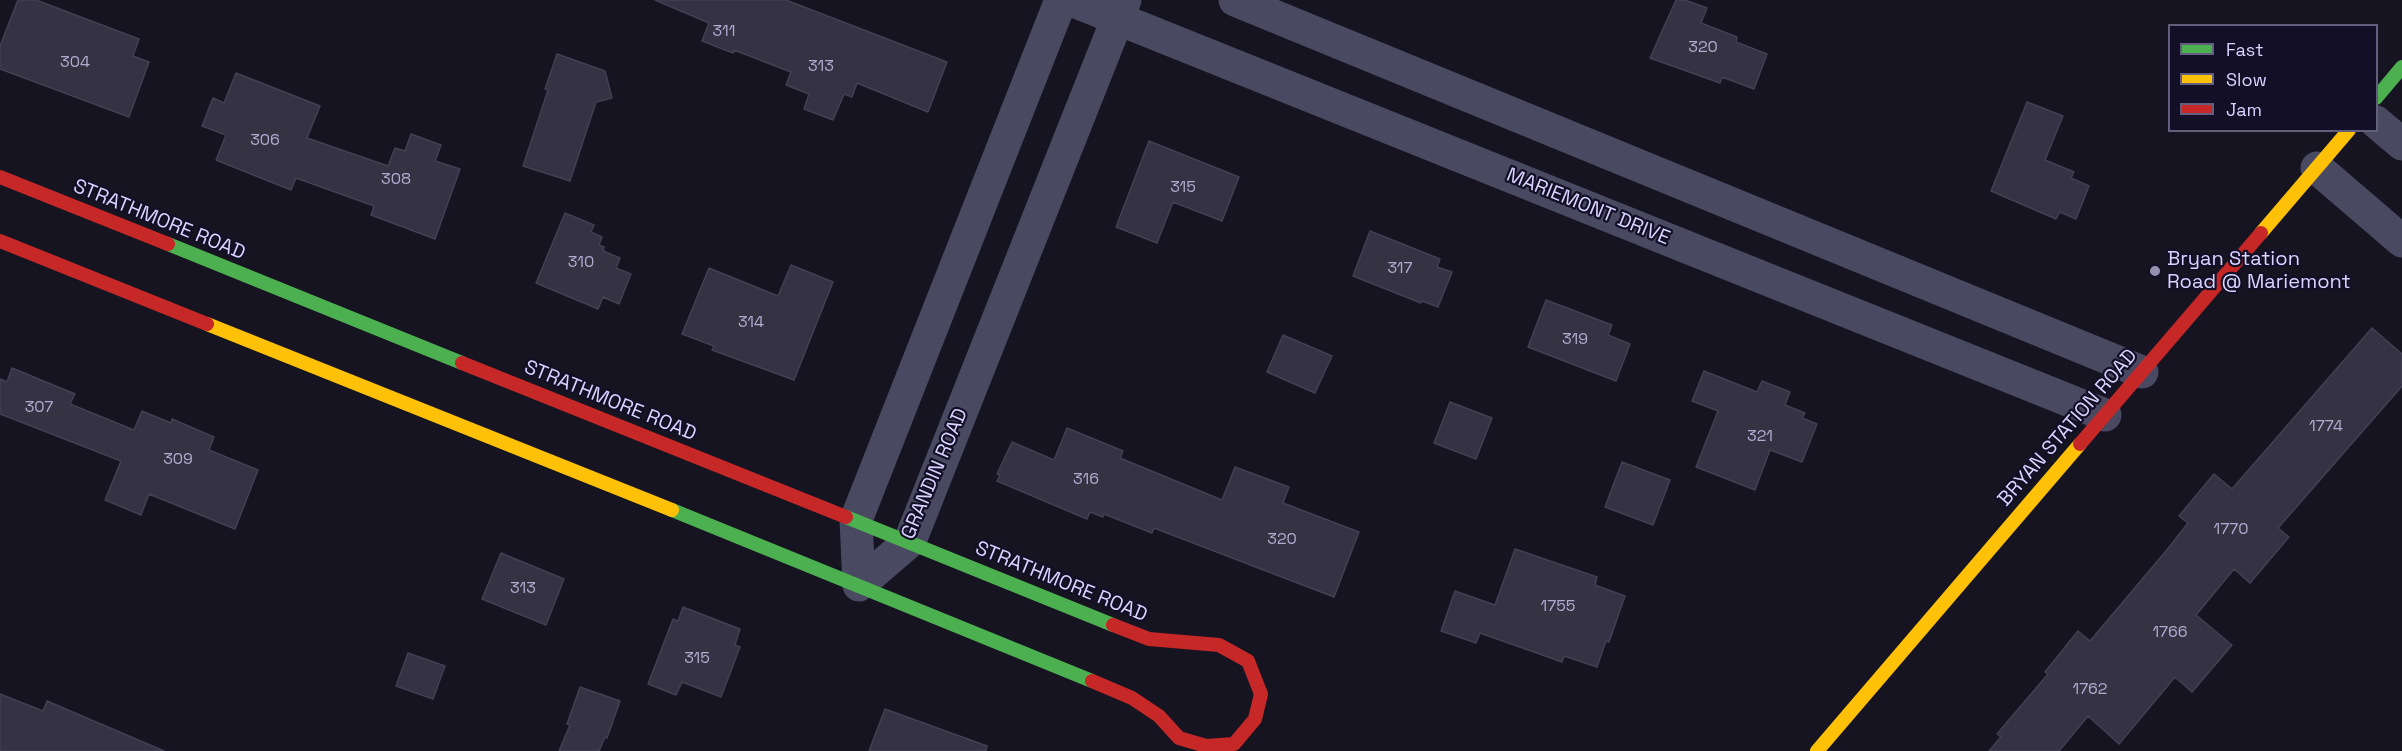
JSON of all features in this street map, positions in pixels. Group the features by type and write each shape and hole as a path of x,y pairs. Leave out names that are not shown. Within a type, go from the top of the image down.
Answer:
{"street":[{"path":"859,585 856,520 1061,0"},
{"name":"MARIEMONT DRIVE","path":"1071,0 1121,9 2105,415"},
{"path":"1236,0 2142,372"},
{"name":"GRANDIN ROAD","path":"859,585 910,541 1121,9"},
{"path":"2378,96 2402,68"},
{"path":"2378,124 2402,144"},
{"name":"BRYAN STATION ROAD","path":"1816,751 2347,132"},
{"path":"2317,168 2402,241"},
{"name":"STRATHMORE ROAD","path":"0,177 1149,639 1182,640 1219,645 1248,661 1261,694 1255,719 1234,744 1206,746 1179,738 1159,716 1132,698 859,585 0,241"}],"building":[{"path":"18,0 36,0 139,39 133,56 149,62 129,117 0,69 0,46"},
{"path":"655,0 786,0 947,62 928,112 857,83 852,97 844,94 833,120 804,109 809,94 786,85 791,72 734,50 733,53 702,41 709,23"},
{"path":"1676,0 1685,0 1707,8 1701,23 1737,37 1736,42 1767,54 1754,89 1722,77 1720,83 1650,58"},
{"path":"557,54 605,71 612,98 596,102 570,181 523,166 548,90 545,89"},
{"path":"236,73 320,106 307,138 388,166 395,148 405,151 411,134 441,145 435,161 460,169 435,239 371,215 374,206 296,178 291,190 216,160 226,135 202,126 213,98 224,103"},
{"path":"2027,102 2063,116 2045,160 2074,172 2071,178 2089,186 2076,219 2060,212 2056,219 1991,191"},
{"path":"1149,141 1239,177 1222,221 1173,202 1157,243 1116,227"},
{"path":"565,213 594,225 591,232 602,237 599,245 604,247 603,251 620,258 616,268 631,274 619,304 603,297 598,309 536,283"},
{"path":"1370,231 1440,259 1437,267 1452,272 1438,307 1422,301 1421,303 1353,276"},
{"path":"791,265 833,282 794,380 712,350 714,346 682,334 709,268 778,296"},
{"path":"1546,300 1612,325 1608,335 1630,344 1616,381 1528,347"},
{"path":"2372,328 2402,354 2402,386 2278,528 2289,537 2250,583 2234,569 2196,615 2232,645 2192,692 2175,677 2119,744 2088,716 2059,751 1989,751 2001,737 1997,734 2048,674 2045,672 2078,631 2090,641 2166,551 2188,523 2179,516 2214,474 2232,489"},
{"path":"1283,335 1332,356 1315,393 1267,372"},
{"path":"12,368 75,394 70,404 134,430 142,411 171,423 172,419 214,437 209,450 258,470 235,529 149,494 141,515 105,500 121,461 0,414 0,379 7,382"},
{"path":"1704,371 1757,392 1762,381 1790,392 1785,405 1805,413 1802,418 1817,424 1802,462 1770,450 1755,490 1696,467 1718,411 1692,401"},
{"path":"1450,402 1492,418 1476,459 1434,443"},
{"path":"1067,428 1123,451 1120,458 1222,500 1235,467 1289,487 1283,503 1359,532 1334,597 1154,528 1152,533 1104,514 1103,517 1090,512 1087,519 997,481 1000,475 997,474 1012,442 1054,460"},
{"path":"1622,462 1670,480 1653,525 1605,507"},
{"path":"1515,549 1597,577 1595,585 1625,596 1609,642 1606,641 1597,667 1564,656 1562,662 1480,633 1476,643 1441,631 1455,591 1495,605"},
{"path":"501,553 564,579 546,625 482,599"},
{"path":"683,607 740,629 735,645 740,647 721,697 682,682 676,695 648,684 673,619 678,621"},
{"path":"408,653 445,666 433,699 396,686"},
{"path":"580,687 620,701 607,738 605,737 599,751 559,751 570,725 567,724"},
{"path":"0,694 43,711 47,701 164,751 0,751"},
{"path":"885,709 987,746 986,751 869,751"}],"traffic: fast":[{"path":"2378,96 2402,67"},
{"path":"168,244 462,363"},
{"path":"672,510 1092,681"},
{"path":"846,517 1113,625"}],"traffic: slow":[{"path":"2261,233 2347,132"},
{"path":"207,324 672,510"},
{"path":"1817,751 2080,444"}],"traffic: jam":[{"path":"0,177 168,244"},
{"path":"2080,444 2261,233"},
{"path":"0,241 207,324"},
{"path":"462,363 846,517"},
{"path":"1092,681 1132,698 1159,716 1179,738 1206,746 1234,744 1255,719 1261,694 1248,661 1219,645 1149,639 1113,625"}],"place":[{"name":"Bryan Station Road @ Mariemont","path":"2155,271"}]}
